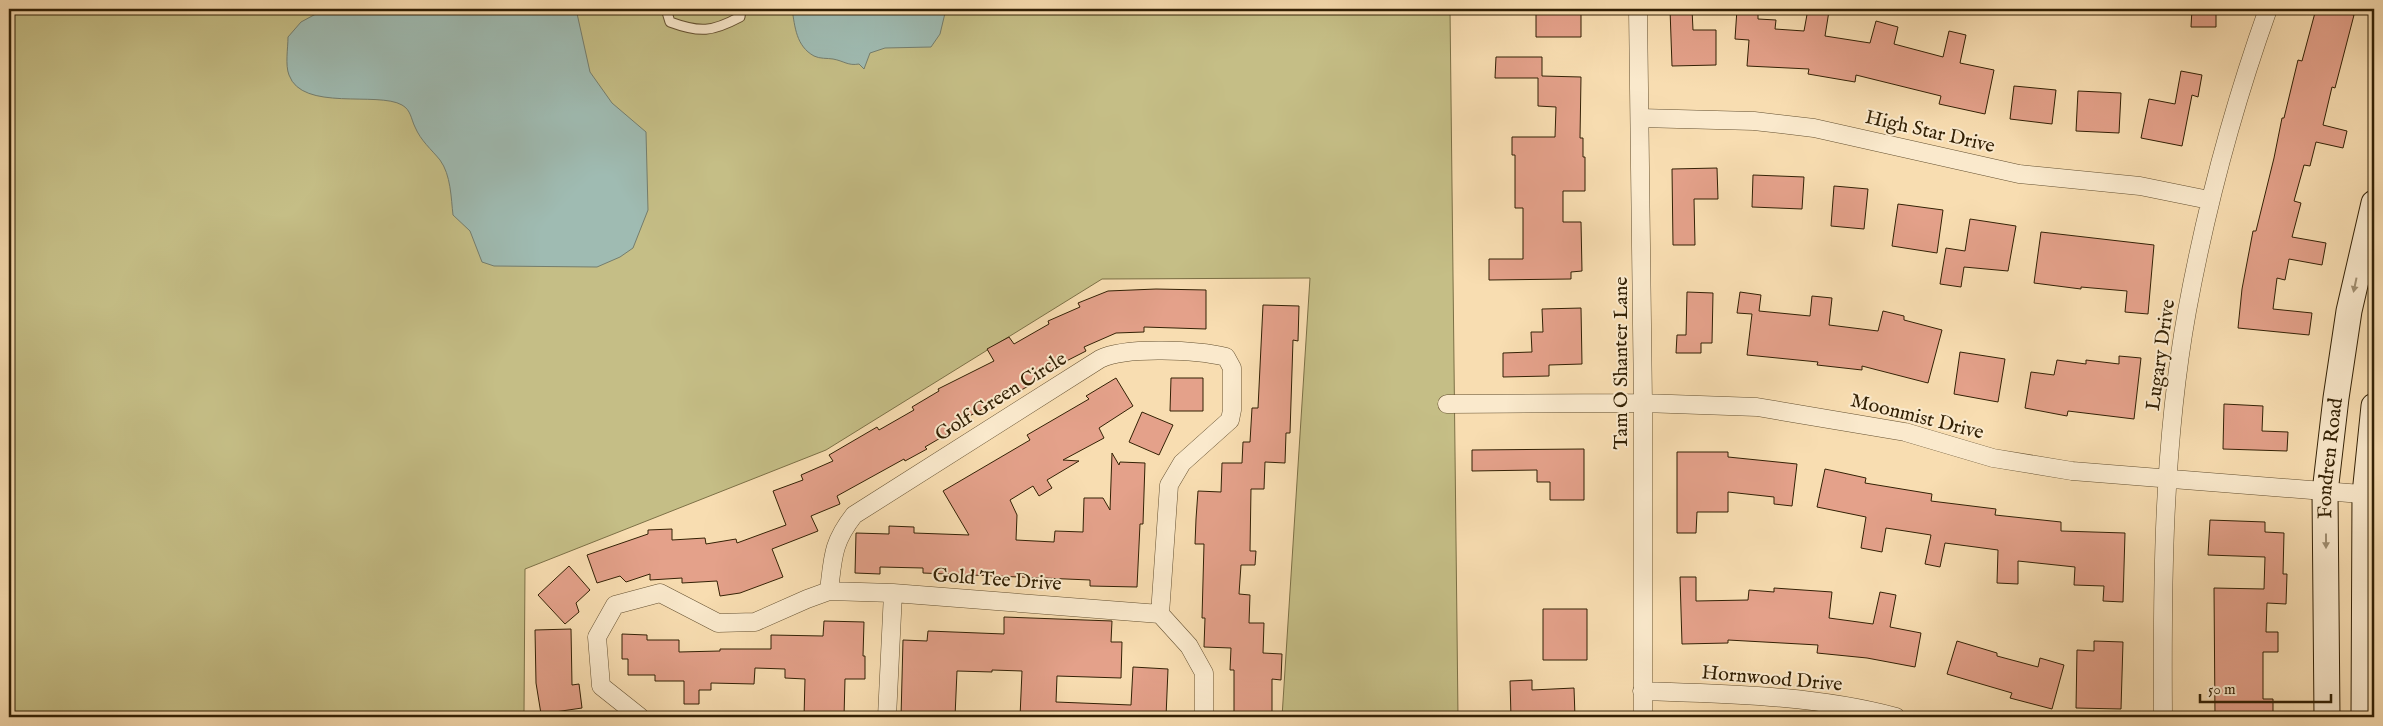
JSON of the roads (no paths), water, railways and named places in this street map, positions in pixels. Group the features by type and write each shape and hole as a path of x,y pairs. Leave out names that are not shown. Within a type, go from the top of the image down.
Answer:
{"main road":[{"name":"Fondren Road","path":"2327,717 2325,492 2336,398 2350,311 2374,203"},
{"name":"Fondren Road","path":"2364,717 2374,406"}],"street":[{"name":"Tam O Shanter Lane","path":"1638,9 1643,403 1642,717"},
{"name":"Lugary Drive","path":"2163,717 2162,583 2174,409 2187,312 2209,200 2268,9"},
{"name":"High Star Drive","path":"1640,118 1754,121 1814,128 2019,174 2140,186 2209,200"},
{"name":"Golf Green Circle","path":"829,591 834,548 842,530 854,515 1112,353 1207,352 1226,357 1232,368 1232,410 1230,420 1182,463 1169,485 1160,614"},
{"name":"Moonmist Drive","path":"1447,404 1643,403 1757,407 1814,415 1905,432 1993,458 2072,471 2370,495"},
{"name":"Gold Tee Drive","path":"829,591 892,593 1160,614"},
{"path":"640,717 601,686 597,637 615,605 660,593 718,623 755,622 829,591"},
{"path":"887,717 892,593"},
{"path":"1160,614 1189,646 1204,673 1204,717"},
{"name":"Hornwood Drive","path":"1642,691 1802,700 1850,707 1896,717"}],"lane":[{"path":"666,9 670,22 688,28 715,30 740,17 741,9"}],"water":[{"path":"325,9 576,9 590,72 612,103 646,132 648,210 633,248 620,257 597,267 494,266 482,262 470,231 453,215 450,187 444,166 420,137 405,107 391,101 341,99 309,93 297,86 289,75 287,61 288,37 301,22"},
{"path":"792,9 946,9 940,34 931,47 885,48 870,53 864,69 859,64 819,58 808,52 797,36"}]}
